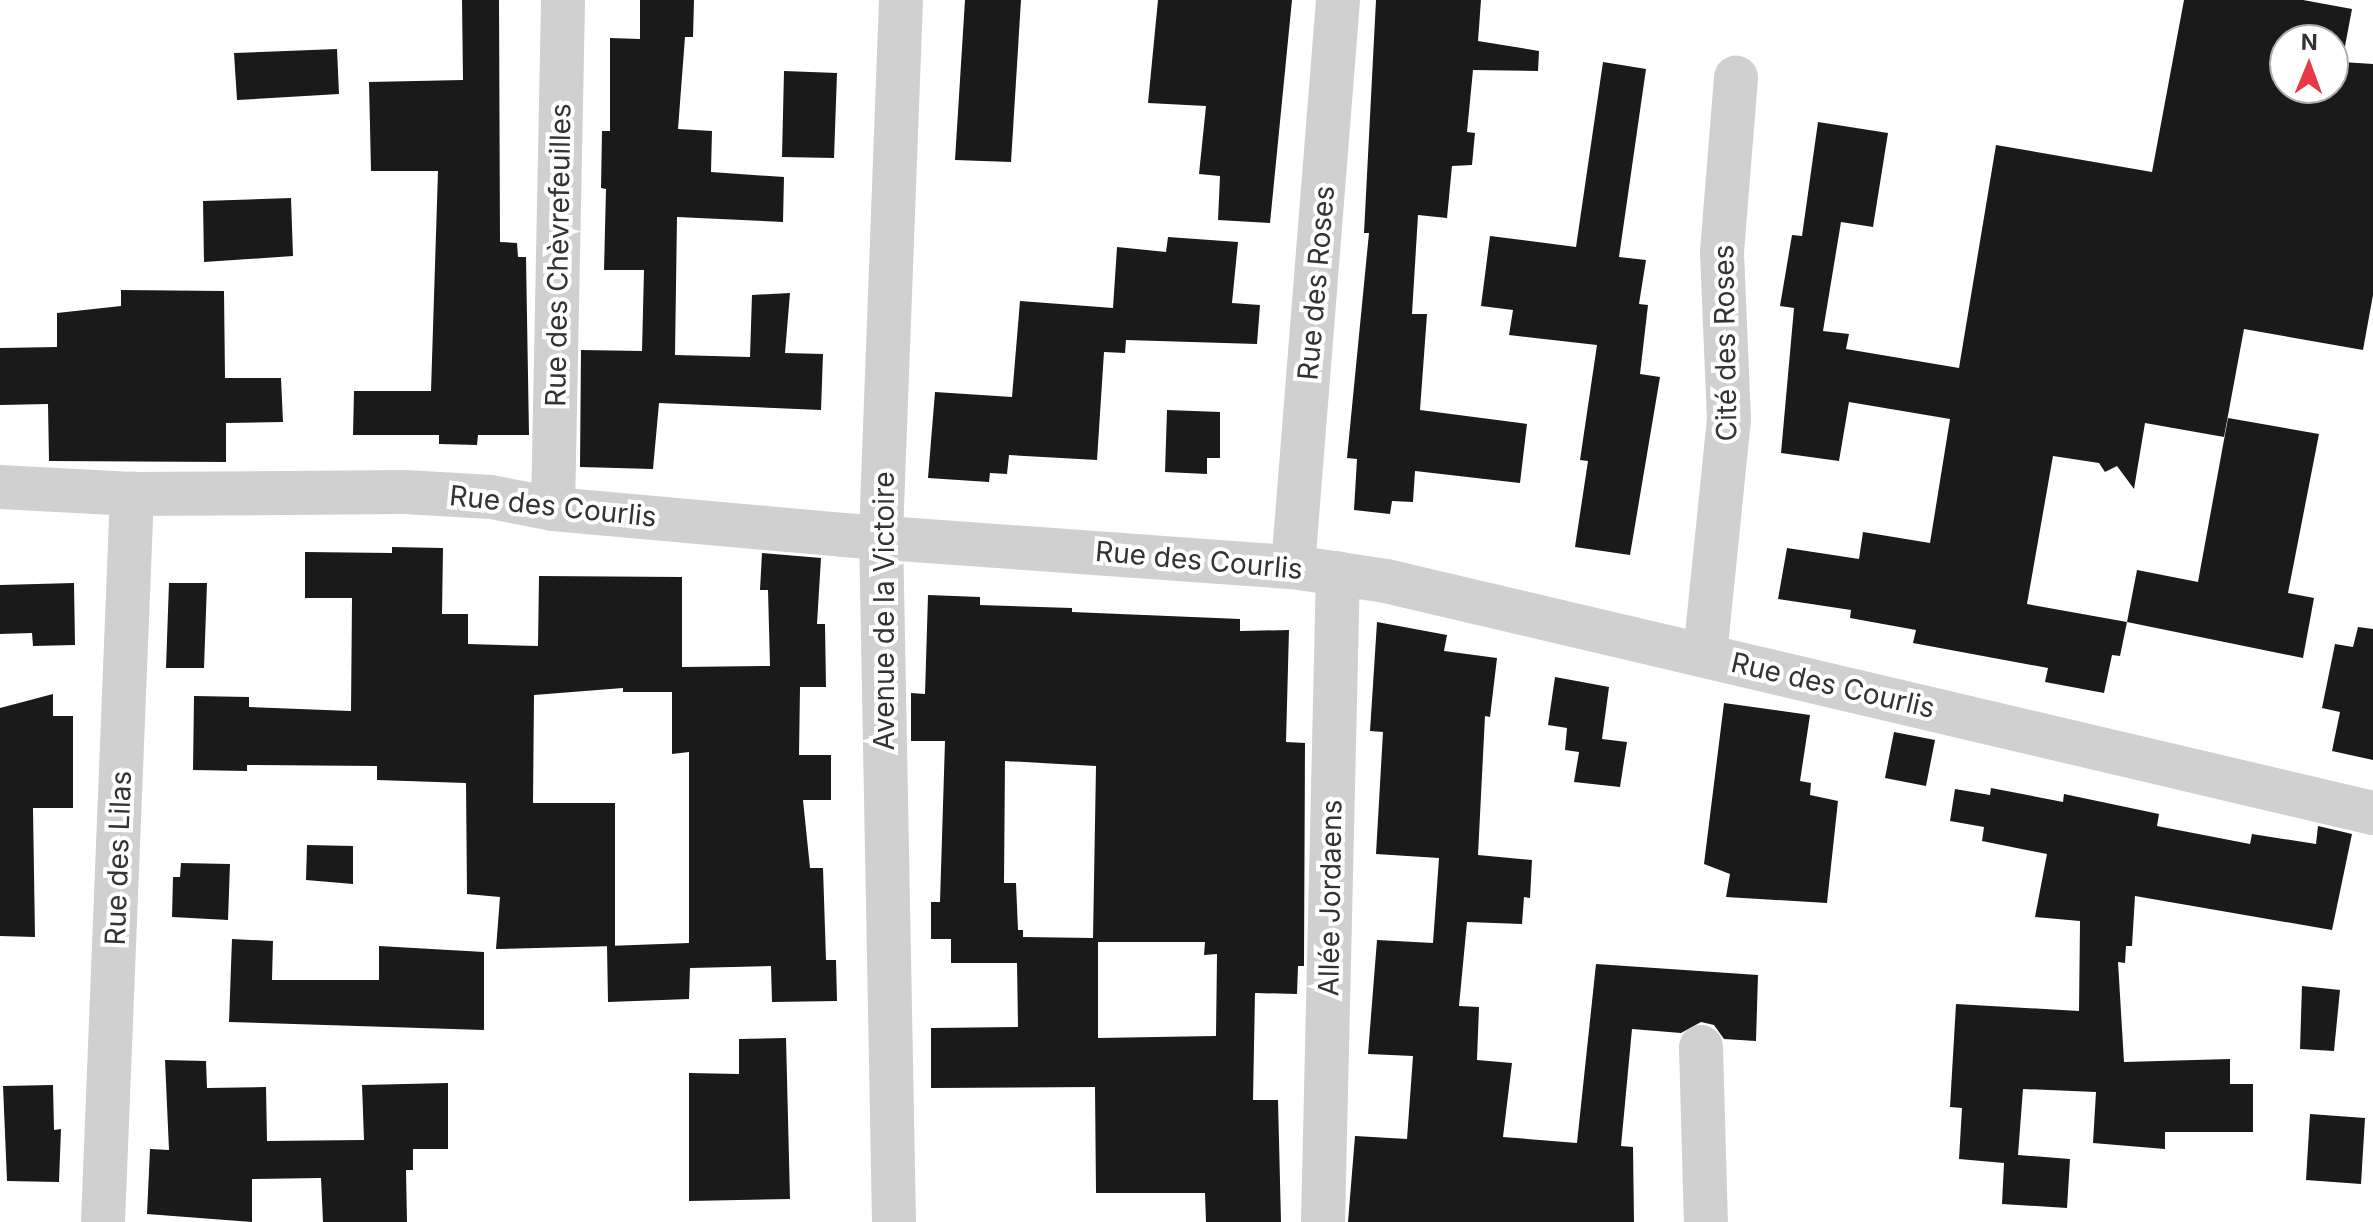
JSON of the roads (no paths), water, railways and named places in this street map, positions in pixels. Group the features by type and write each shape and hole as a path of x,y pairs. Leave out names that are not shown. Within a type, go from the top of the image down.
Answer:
{"street":[{"name":"Rue des Chèvrefeuilles","path":"553,509 563,0"},
{"name":"Avenue de la Victoire","path":"894,1222 881,535 901,0"},
{"name":"Rue des Roses","path":"1293,567 1338,0"},
{"name":"Cité des Roses","path":"1705,655 1729,420 1722,252 1736,78"},
{"name":"Rue des Courlis","path":"0,487 132,494 405,492 491,497 553,509 1338,573 1705,655 2373,813"},
{"name":"Rue des Lilas","path":"103,1222 132,494"},
{"name":"Allée Jordaens","path":"1323,1222 1338,573"},
{"path":"1701,1047 1706,1222"}]}
